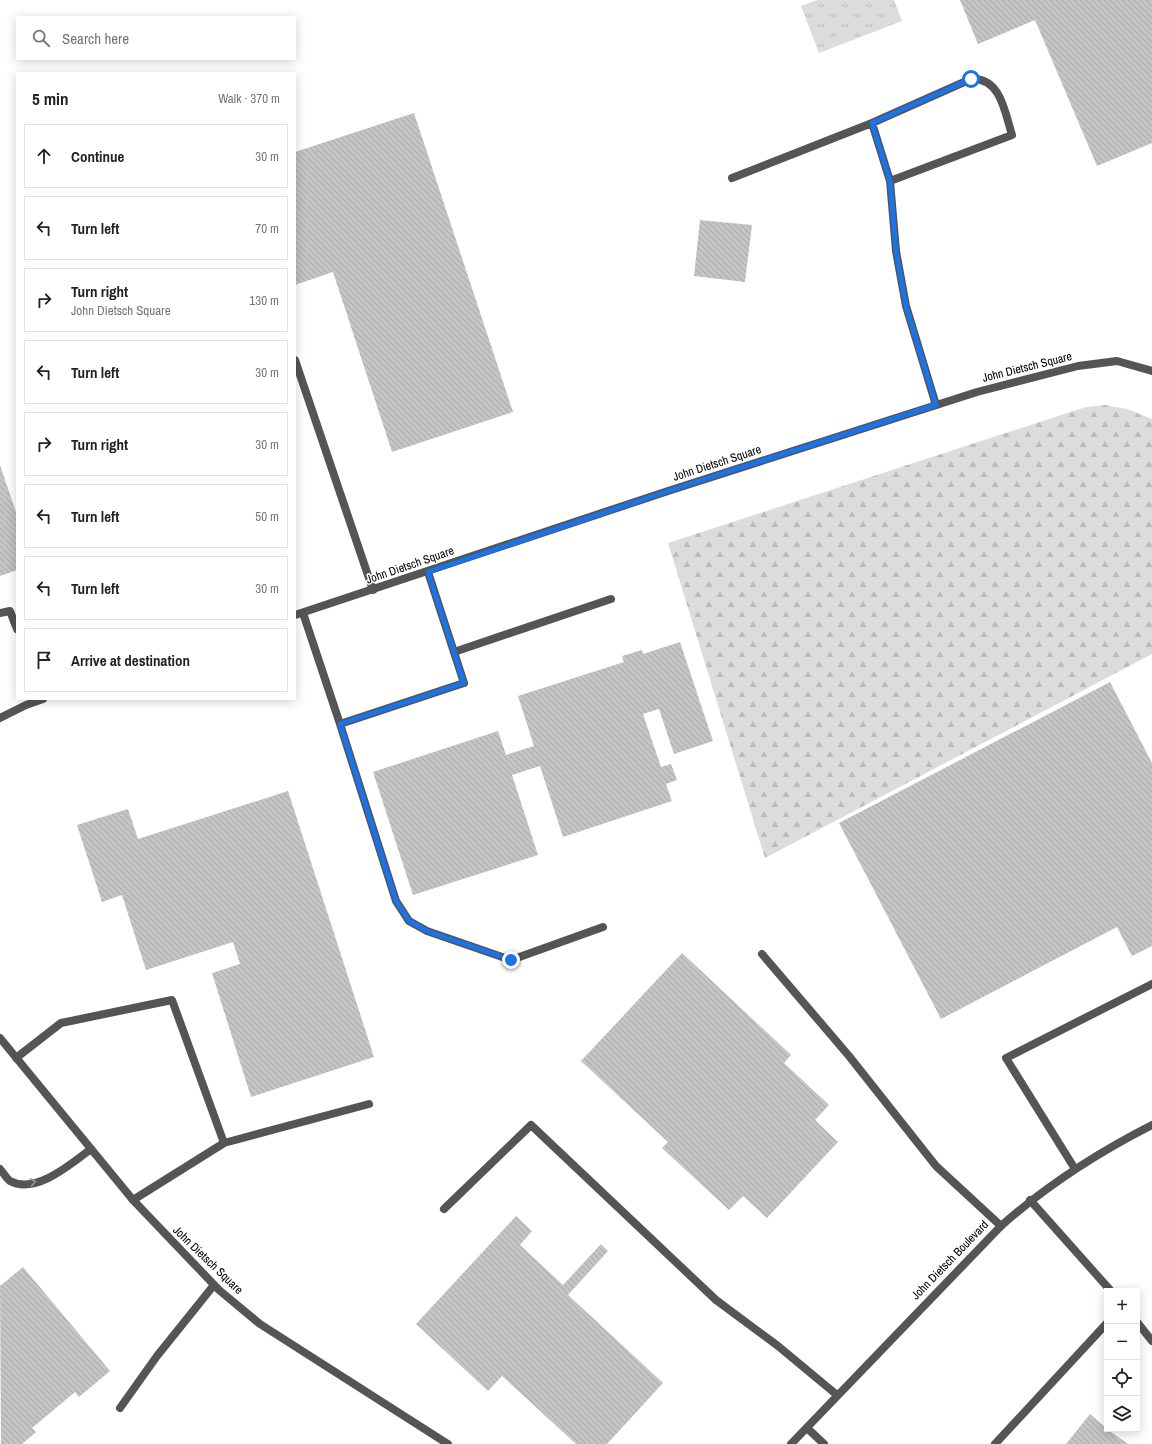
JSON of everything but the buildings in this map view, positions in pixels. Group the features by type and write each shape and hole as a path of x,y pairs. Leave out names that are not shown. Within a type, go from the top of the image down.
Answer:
{"street":[{"path":"732,178 872,123 971,79 979,78 989,82 998,92 1012,135 890,181"},
{"path":"872,123 890,181 896,251 906,306 936,405"},
{"name":"John Dietsch Square","path":"296,615 668,491 977,392 1078,366 1117,361 1152,371"},
{"path":"296,363 373,590"},
{"path":"340,724 464,683 428,572"},
{"path":"454,652 611,599"},
{"path":"0,613 10,611 16,626"},
{"path":"304,613 396,901 409,921 427,931 511,960 603,927"},
{"path":"0,718 26,705 40,700"},
{"path":"762,954 849,1056 936,1166 1001,1226"},
{"path":"1075,1169 1006,1058 1152,984"},
{"path":"16,1058 61,1023 172,1000 224,1144"},
{"name":"John Dietsch Square","path":"0,1038 133,1200 214,1285 260,1324 448,1444"},
{"path":"133,1200 224,1144 369,1104"},
{"path":"444,1209 531,1125 716,1300 778,1346 837,1395"},
{"name":"John Dietsch Boulevard","path":"792,1444 837,1395 1001,1226 1030,1200 1075,1169 1152,1125"},
{"path":"0,1169 10,1180 21,1184 38,1182 59,1173 91,1149"},
{"path":"1030,1200 1108,1288"},
{"path":"120,1408 157,1356 214,1285"},
{"path":"995,1444 1106,1324"},
{"path":"1139,1324 1152,1341"},
{"path":"807,1428 824,1444"}],"green space":[{"path":"817,0 894,0 902,21 819,53 801,6"},
{"path":"1105,405 1127,409 1152,419 1152,654 765,858 668,543 1086,407"}],"route":[{"path":"511,960 427,931 409,921 396,901 340,724 464,683 428,572 668,491 936,405 906,306 896,251 890,181 872,123 971,79"}]}
